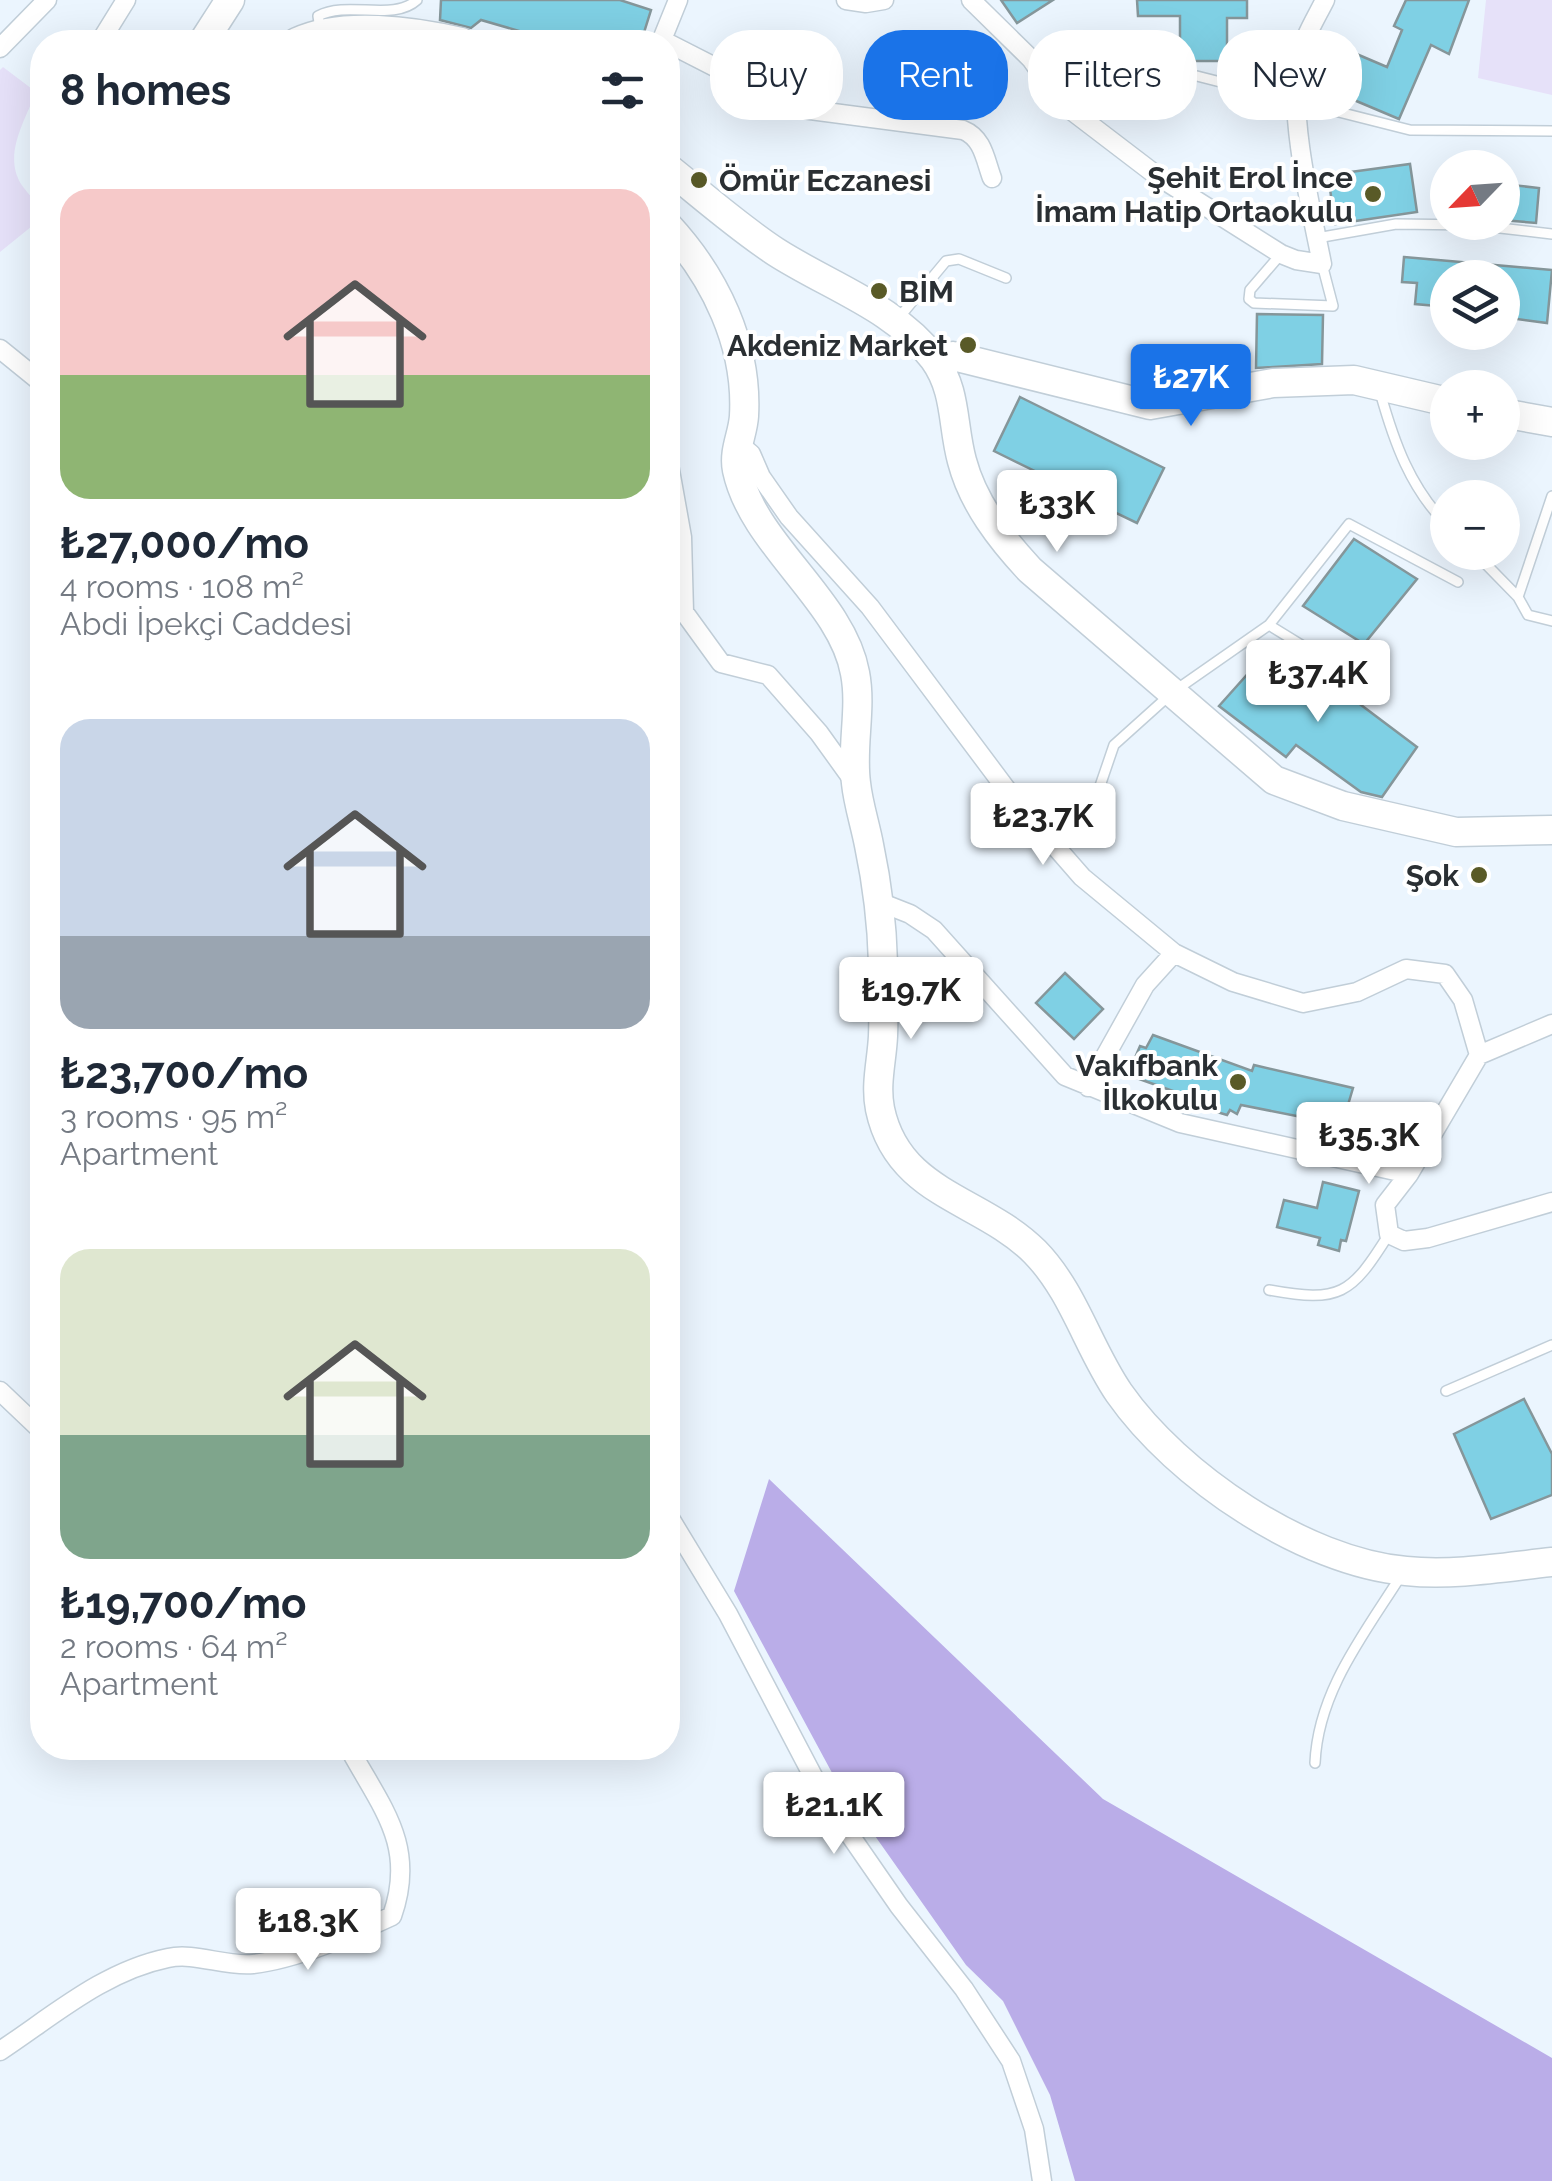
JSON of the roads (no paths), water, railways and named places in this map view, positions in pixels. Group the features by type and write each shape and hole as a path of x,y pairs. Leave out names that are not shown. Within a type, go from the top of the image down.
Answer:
{"street":[{"path":"0,48 46,0"},
{"path":"107,30 126,0"},
{"path":"211,30 230,0"},
{"path":"846,0 884,0"},
{"path":"971,0 1031,59 1063,104 1156,176 1281,254 1322,264 1299,120"},
{"path":"1310,30 1325,0"},
{"path":"665,30 674,1"},
{"path":"680,50 795,108 963,130 978,139 992,178"},
{"path":"680,177 754,236 895,323 934,360 948,384 968,481 992,525 1030,570 1274,780 1343,806 1456,832 1552,830"},
{"path":"680,241 706,275 734,336 744,394 737,469 746,494 851,654 857,698 856,783 878,901 882,960 880,1111 905,1164 934,1187 1000,1223 1046,1263 1114,1385 1140,1423 1206,1484 1265,1520 1328,1551 1371,1566 1430,1573 1551,1566"},
{"path":"0,349 30,374"},
{"path":"934,360 953,356 1150,405 1273,383 1354,380 1430,398"},
{"path":"1520,416 1552,422"},
{"path":"739,444 751,454 789,518 870,606 1014,798 1055,846 1082,877 1174,953 1233,982 1303,1004 1357,992 1406,969 1445,974 1463,1000 1480,1055"},
{"path":"680,526 684,612 720,663 768,674 820,733 856,783"},
{"path":"878,901 910,914 934,930 1065,1076 1180,1123 1409,1174"},
{"path":"1088,1087 1145,986 1174,953"},
{"path":"1552,1024 1480,1055 1409,1174 1385,1205 1389,1234 1404,1241 1428,1238 1552,1202"},
{"path":"0,1390 30,1419"},
{"path":"680,1535 728,1614 825,1800 898,1906 964,1989 1011,2061 1034,2129 1042,2181"},
{"path":"0,2051 119,1973 171,1957 251,1964 324,1943 392,1916 402,1888 398,1836 355,1760"}],"lane":[{"path":"313,30 318,16 331,8 404,8 416,0"},
{"path":"1362,118 1410,130 1552,131"},
{"path":"1318,238 1396,224 1474,225 1552,234"},
{"path":"1281,254 1250,290 1249,300 1332,306 1322,264"},
{"path":"895,323 946,260 959,260 1006,278"},
{"path":"1379,388 1405,466 1430,505"},
{"path":"1518,597 1552,496"},
{"path":"1055,846 1100,786 1114,746 1173,692 1268,625 1349,524 1458,582"},
{"path":"1492,570 1518,597 1528,615 1552,621"},
{"path":"1268,625 1365,684"},
{"path":"1269,1290 1314,1298 1335,1292 1362,1275 1389,1234"},
{"path":"1446,1391 1552,1345"},
{"path":"1315,1763 1318,1728 1328,1698 1404,1571"}],"place":[{"name":"Ömür Eczanesi","path":"699,180"},
{"name":"Şehit Erol İnce İmam Hatip Ortaokulu","path":"1373,194"},
{"name":"BİM","path":"879,291"},
{"name":"Akdeniz Market","path":"968,345"},
{"name":"Şok","path":"1479,875"},
{"name":"Vakıfbank İlkokulu","path":"1238,1082"}]}
